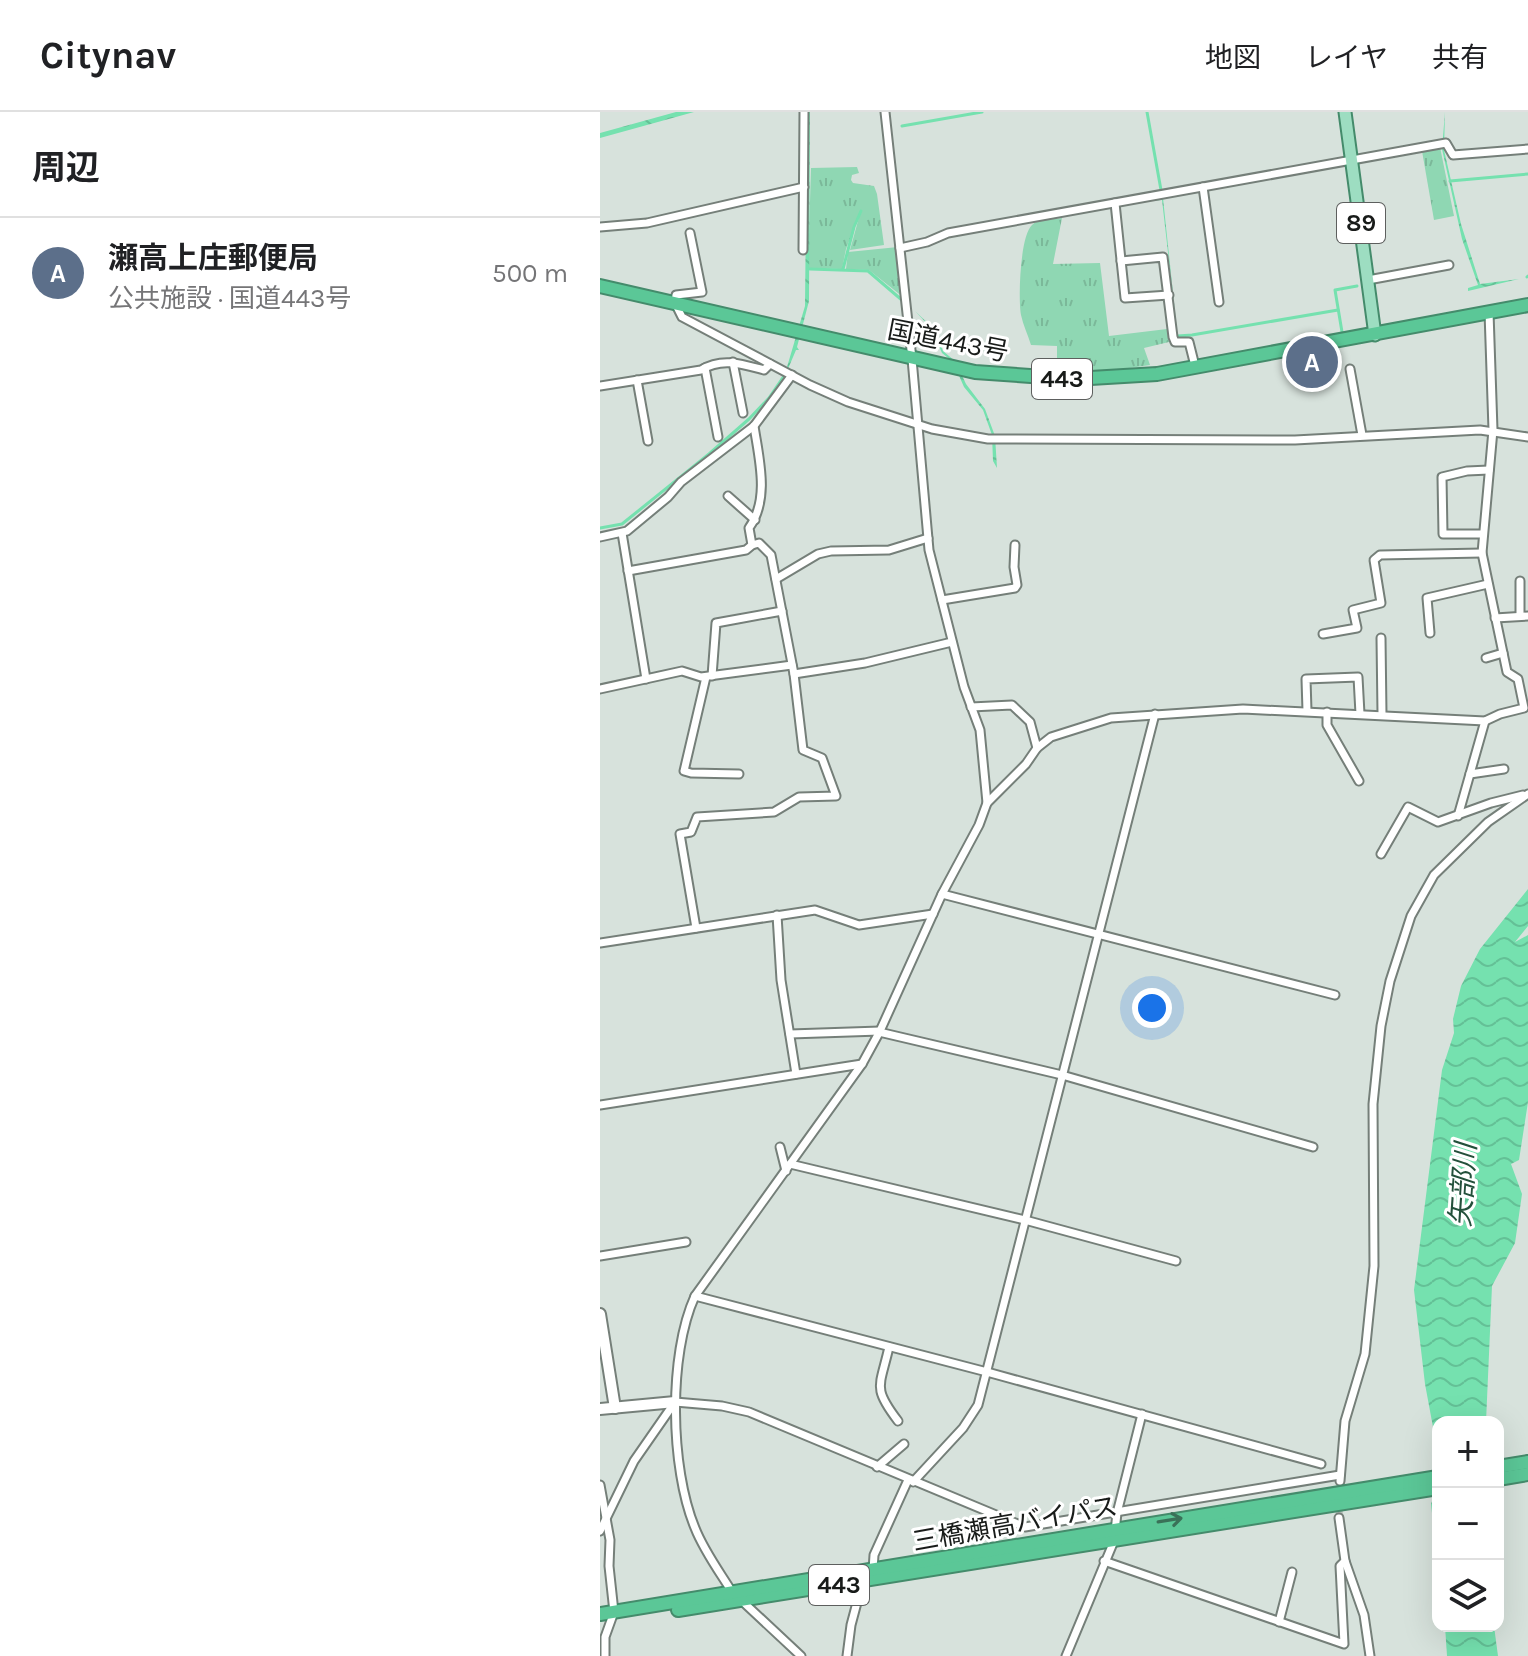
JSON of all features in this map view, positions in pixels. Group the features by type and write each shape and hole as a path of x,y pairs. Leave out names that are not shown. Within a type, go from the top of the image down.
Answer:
{"highway":[{"name":"国道443号","path":"600,286 912,359 975,372 1021,377 1120,377 1171,372 1528,305"},
{"path":"1504,1466 1528,1462"},
{"path":"1504,1478 1528,1474"},
{"name":"三橋瀬高バイパス","path":"606,1617 1370,1493 1432,1478"},
{"name":"三橋瀬高バイパス","path":"1370,1493 1432,1488"}],"main road":[{"name":"89","path":"1345,112 1375,335"}],"street":[{"path":"803,250 804,112"},
{"path":"885,112 928,538 952,642 980,730 987,803"},
{"path":"900,248 948,233 1446,143 1453,155 1528,149"},
{"path":"600,227 647,223 804,187"},
{"path":"1203,187 1219,302"},
{"path":"1115,203 1125,298 1169,295"},
{"path":"690,233 702,292 676,295 675,303 682,317 848,402 944,432 1010,441 1225,441 1493,430 1528,437"},
{"path":"1121,261 1163,257 1173,337 1175,342 1189,342 1194,362"},
{"path":"1368,280 1449,265"},
{"path":"801,1656 737,1597 702,1544 686,1502 675,1431 675,1402 682,1335 695,1296 862,1064 880,1032 987,803 1051,737 1094,722 1155,714 1243,709 1485,721 1526,708 1518,679 1507,672 1482,553 1493,430 1489,312"},
{"path":"600,386 733,362 764,370 770,364"},
{"path":"733,362 743,413"},
{"path":"705,368 718,437"},
{"path":"1350,369 1362,435"},
{"path":"600,537 622,533 668,497 681,482 754,426 792,375"},
{"path":"637,380 648,441"},
{"path":"752,545 749,528 755,520 762,477 754,426"},
{"path":"1482,534 1443,534 1442,477 1489,470"},
{"path":"728,496 755,520"},
{"path":"622,533 646,679"},
{"path":"776,579 818,554 889,550 928,538"},
{"path":"628,571 746,550 759,543 771,555 794,674 803,750 822,758 836,796 799,797 774,812 697,817 691,832 680,834 696,928"},
{"path":"942,600 1015,588 1015,545"},
{"path":"1323,634 1357,628 1353,610 1381,603 1374,560 1380,555 1482,553"},
{"path":"1495,618 1524,616 1520,581"},
{"path":"1430,633 1427,598 1488,584"},
{"path":"739,774 684,771 709,676 716,623 782,611"},
{"path":"1381,638 1382,714"},
{"path":"794,674 865,663 952,642"},
{"path":"1486,658 1503,653"},
{"path":"600,689 682,671 709,676 792,665"},
{"path":"1307,711 1306,679 1358,677 1360,714"},
{"path":"971,707 1012,705 1030,722 1037,748"},
{"path":"1327,712 1327,725 1359,781"},
{"path":"847,1656 851,1625 867,1574 910,1481 973,1417 1155,714"},
{"path":"1458,816 1485,721"},
{"path":"1470,774 1504,769"},
{"path":"1381,854 1408,807 1438,822 1528,794"},
{"path":"600,1409 675,1402 749,1412 1025,1527 1340,1478 1345,1421 1365,1354 1374,1266 1373,1104 1381,1026 1390,981 1411,916 1434,875 1488,822 1528,794"},
{"path":"942,894 1335,995"},
{"path":"600,943 815,910 859,925 933,914"},
{"path":"777,915 781,980 796,1074"},
{"path":"790,1034 880,1032 1062,1075 1313,1147"},
{"path":"600,1105 862,1064"},
{"path":"780,1147 788,1168"},
{"path":"788,1168 1025,1220 1176,1261"},
{"path":"600,1256 686,1242"},
{"path":"695,1296 1321,1464"},
{"path":"600,1314 615,1408"},
{"path":"889,1347 879,1388 882,1399 898,1421"},
{"path":"600,1531 634,1461 675,1402"},
{"path":"1066,1656 1114,1535 1142,1414"},
{"path":"877,1467 904,1444"},
{"path":"600,1485 610,1540 605,1656"},
{"path":"1339,1518 1345,1561 1364,1615 1370,1656"},
{"path":"1104,1561 1344,1644"},
{"path":"1343,1656 1340,1566 1345,1561"},
{"path":"1279,1622 1292,1572"}],"green space":[{"path":"1440,147 1454,216 1434,220 1422,151"},
{"path":"857,167 859,173 852,175 853,183 874,186 877,194 884,245 850,250 861,210 842,269 808,268 811,168"},
{"path":"1062,218 1053,264 1100,263 1109,336 1167,329 1169,342 1144,348 1150,365 1116,370 1057,372 1057,346 1031,345 1020,307 1025,241 1035,223"},
{"path":"898,247 903,297 869,270 846,269 848,252"}],"water":[{"path":"676,112 694,112 600,138 600,133"},
{"path":"807,112 810,112 809,301 797,347 799,350 796,350 785,376 782,375 805,306"},
{"path":"1445,112 1444,150 1461,224 1480,284 1519,279 1468,291 1468,288 1478,285 1462,239 1442,149"},
{"path":"1163,198 1177,331 1162,200 1134,202"},
{"path":"915,311 934,329 943,351 955,361 966,384 985,409 995,436 997,468 993,461 992,435 983,410 964,387 953,362 942,353 931,328"},
{"name":"矢部川","path":"1528,889 1528,926 1515,942 1528,935 1528,1102 1519,1160 1511,1164 1522,1194 1515,1243 1492,1286 1486,1416 1432,1416 1432,1422 1414,1290 1442,1070 1454,1033 1453,1019 1461,986 1480,949"},
{"path":"1445,1632 1495,1632 1498,1656 1447,1656"}],"waterway":[{"path":"902,126 982,112"},
{"path":"1147,112 1161,190"},
{"path":"1450,181 1528,174"},
{"path":"843,269 861,211"},
{"path":"810,269 868,271 903,301"},
{"path":"1342,332 1335,290 1357,286"},
{"path":"1178,336 1338,310"},
{"path":"600,528 622,524 709,454 749,419 784,376"}],"tunnel":[{"path":"1339,1518 1340,1481"}],"place":[{"name":"瀬高上庄郵便局","path":"1312,362"}]}
